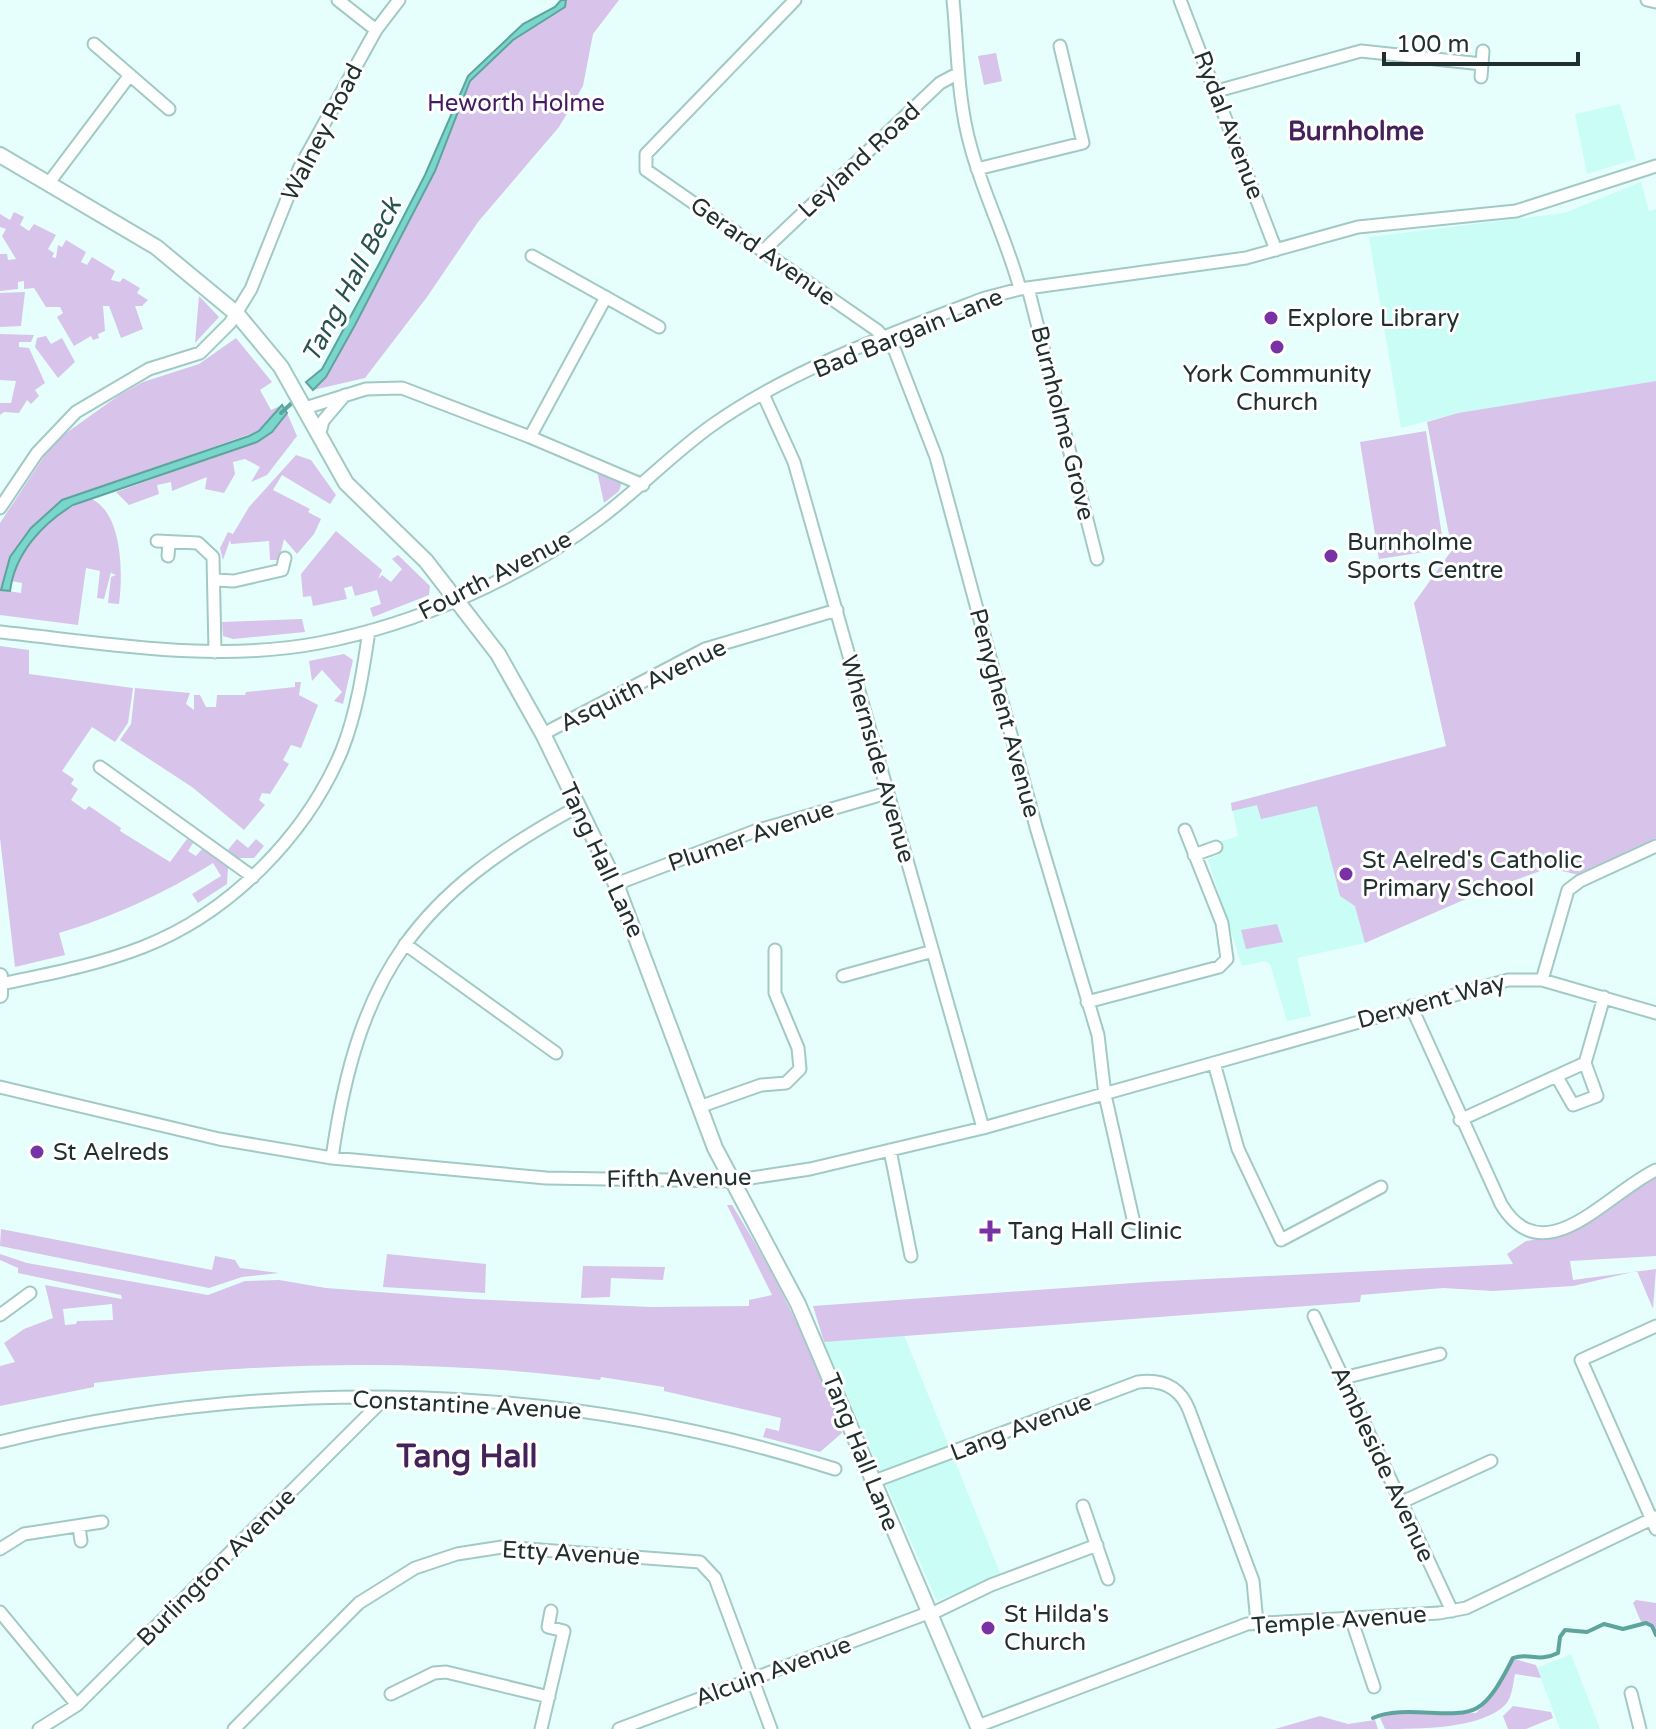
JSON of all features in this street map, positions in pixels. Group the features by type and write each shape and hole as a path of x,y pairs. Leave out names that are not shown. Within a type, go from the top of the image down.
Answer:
{"street":[{"path":"338,0 376,30"},
{"name":"Walney Road","path":"0,508 37,453 76,412 149,369 200,353 237,314 251,289 299,169 376,30 399,0"},
{"name":"Gerard Avenue","path":"795,0 646,154 646,170 887,338"},
{"name":"Burnholme Grove","path":"953,0 957,74 977,169 1024,288 1097,559"},
{"name":"Rydal Avenue","path":"1180,0 1276,250"},
{"path":"1647,0 1656,2"},
{"path":"94,44 169,109"},
{"path":"977,169 1083,143 1060,46"},
{"path":"1217,91 1361,51 1482,70 1483,51"},
{"name":"Leyland Road","path":"764,250 940,83 957,74"},
{"path":"48,184 130,75"},
{"name":"Tang Hall Lane","path":"0,155 156,247 237,314 292,386 346,483 426,561 498,654 543,734 616,884 664,1004 699,1107 731,1181 773,1255 828,1372 978,1728"},
{"name":"Bad Bargain Lane","path":"643,485 710,427 763,394 985,298 1024,288 1184,268 1276,250 1358,227 1516,211 1656,166"},
{"path":"532,256 659,327"},
{"path":"530,437 606,297"},
{"name":"Penyghent Avenue","path":"887,338 916,399 936,457 1098,1035 1105,1095 1134,1223"},
{"path":"305,408 366,389 402,388 643,485"},
{"name":"Whernside Avenue","path":"763,394 794,462 983,1128"},
{"path":"319,438 323,421 345,395"},
{"name":"Fourth Avenue","path":"0,632 215,652 291,647 369,631 457,598 552,550 643,485"},
{"path":"168,556 163,541 198,543 207,548 213,557 215,652"},
{"path":"215,580 234,581 286,569"},
{"name":"Asquith Avenue","path":"543,734 705,649 837,610"},
{"path":"1,984 81,966 142,947 178,931 253,877 297,828 341,751 359,696 369,631"},
{"path":"100,767 253,877"},
{"name":"Plumer Avenue","path":"616,884 755,831 887,793"},
{"path":"332,1158 342,1087 356,1040 371,1002 405,944 461,881 496,853 579,806"},
{"path":"1087,1002 1223,965 1228,943 1216,904 1185,830"},
{"path":"1542,980 1568,890 1580,881 1656,846"},
{"path":"1194,855 1216,847"},
{"path":"405,944 556,1053"},
{"path":"699,1107 761,1085 786,1083 800,1069 798,1048 775,993 768,965 775,950"},
{"path":"843,976 933,951"},
{"path":"0,976 0,995"},
{"name":"Derwent Way","path":"1346,1024 1508,980 1542,980 1656,1013"},
{"path":"1557,1077 1573,1105 1597,1096 1585,1063 1604,997"},
{"path":"1411,1006 1460,1120 1509,1217 1533,1234 1566,1228 1636,1179 1656,1170"},
{"name":"Fifth Avenue","path":"0,1087 219,1139 332,1158 546,1178 731,1181 810,1169 983,1128 1346,1024"},
{"path":"1214,1063 1238,1149 1281,1240 1381,1187"},
{"path":"1460,1120 1585,1063"},
{"path":"890,1150 911,1256"},
{"path":"0,1315 30,1293"},
{"name":"Ambleside Avenue","path":"1314,1316 1452,1611"},
{"path":"1654,1522 1581,1360 1656,1326"},
{"path":"1343,1378 1440,1354"},
{"name":"Lang Avenue","path":"872,1482 1138,1382 1161,1382 1171,1386 1185,1399 1250,1573 1257,1623"},
{"name":"Constantine Avenue","path":"0,1442 111,1418 213,1406 386,1397 520,1403 622,1416 709,1433 835,1469"},
{"name":"Burlington Avenue","path":"39,1729 77,1705 386,1397"},
{"path":"1402,1502 1491,1461"},
{"path":"1083,1506 1108,1579"},
{"path":"0,1549 24,1534 102,1522"},
{"name":"Temple Avenue","path":"978,1728 1257,1623 1452,1611 1654,1522"},
{"path":"79,1527 81,1541"},
{"name":"Alcuin Avenue","path":"619,1729 929,1614 991,1585 1097,1545"},
{"name":"Etty Avenue","path":"234,1729 359,1603 415,1568 457,1554 502,1547 700,1562 715,1578 771,1729"},
{"path":"541,1729 564,1631 548,1627 551,1611"},
{"path":"0,1612 77,1705"},
{"path":"1351,1618 1374,1687"},
{"path":"391,1694 434,1673 446,1672 549,1697"},
{"path":"1631,1693 1640,1729"}],"shaded area":[{"path":"1620,104 1636,159 1587,174 1575,114"},
{"path":"1641,182 1649,211 1656,209 1656,381 1458,413 1401,428 1369,237 1564,213"},
{"name":"St Aelred's Catholic Primary School","path":"1294,786 1484,891 1365,943 1297,958 1311,1016 1287,1021 1270,964 1265,961 1242,966 1208,860 1222,853 1219,842 1238,836 1231,803"},
{"path":"904,1335 1001,1575 937,1601 824,1342"},
{"path":"1571,1654 1600,1729 1560,1729 1537,1668"}],"green space":[{"name":"Heworth Holme","path":"566,0 619,0 593,34 583,86 559,127 478,222 427,297 365,378 313,390 428,184 470,81 513,40 565,7"},
{"path":"996,53 1002,81 984,85 978,56"},
{"path":"14,212 24,217 20,225 29,231 34,224 56,235 48,249 54,253 52,257 56,258 58,245 62,247 66,240 86,252 81,262 87,265 92,257 115,271 111,280 120,282 123,278 140,288 137,293 148,300 142,306 135,306 143,329 121,338 109,306 103,306 105,331 98,334 99,338 93,340 91,336 74,346 57,317 63,313 60,307 46,307 34,288 24,289 24,281 18,282 18,289 0,291 0,254 7,254 8,260 16,259 2,236 6,229 0,227 0,214 10,220"},
{"path":"25,292 21,326 0,327 0,293"},
{"path":"199,296 219,317 195,343"},
{"path":"0,334 34,335 31,342 19,342 19,347 29,348 45,383 35,390 39,396 31,404 27,400 19,413 4,412 0,415 0,403 11,403 16,381 0,380"},
{"path":"46,336 51,344 62,338 75,362 58,378 35,347 37,338"},
{"path":"236,338 272,382 260,390 271,410 282,405 259,431 62,500 31,528 10,557 1,590 21,593 22,583 11,581 31,540 52,519 92,499 110,518 119,546 119,604 108,603 111,577 116,575 111,573 112,568 104,599 97,598 100,571 86,568 78,625 0,615 0,523 47,452 62,436 118,396 143,382 199,364"},
{"path":"1656,381 1656,838 1579,875 1549,868 1484,891 1365,943 1355,906 1340,896 1317,806 1261,819 1257,805 1232,811 1231,803 1446,746 1414,603 1452,550 1427,422 1458,413"},
{"path":"287,413 297,436 267,475 251,482 260,467 245,459 233,462 235,474 224,493 205,489 207,477 172,491 171,482 157,485 159,494 129,505 116,492 257,442 272,432"},
{"path":"1426,431 1444,549 1379,559 1360,442"},
{"path":"296,455 311,460 336,495 330,504 282,475 273,490 310,509 308,512 321,519 314,534 297,554 284,539 279,560 270,560 269,541 231,544 230,540 223,560 220,548 228,532 233,534 249,507"},
{"path":"597,471 622,482 619,491 604,503"},
{"path":"336,531 382,570 378,579 382,575 391,582 402,569 392,559 398,555 430,586 429,595 373,617 370,608 381,604 377,590 355,596 352,586 344,588 347,599 313,606 311,596 303,597 301,574"},
{"path":"302,619 305,632 233,639 223,636 222,622"},
{"path":"0,646 29,650 29,674 133,688 128,723 115,742 92,727 62,771 74,779 71,784 78,789 71,800 85,810 89,806 121,828 120,831 170,862 187,839 193,843 188,851 196,856 202,849 228,867 227,884 198,903 192,894 221,876 213,863 138,903 59,933 65,955 15,967 0,838"},
{"path":"344,654 353,660 343,704 334,701 342,692 322,670 312,681 309,661"},
{"path":"295,682 301,682 299,695 318,705 301,748 291,745 283,760 289,764 270,794 262,793 259,800 265,805 244,830 192,787 120,740 131,724 135,688 190,693 186,704 194,710 194,695 200,695 206,707 216,707 217,695 245,695 246,692 295,687"},
{"path":"237,839 248,848 256,839 264,846 254,858 238,858 227,851"},
{"path":"1277,924 1283,942 1246,949 1241,930"},
{"path":"1656,1176 1656,1256 1570,1261 1573,1280 1632,1272 1573,1286 1493,1291 1443,1288 1361,1295 1360,1302 824,1342 813,1306 1147,1282 1513,1264 1507,1254 1526,1241 1561,1236 1624,1192"},
{"path":"727,1205 732,1205 749,1232 779,1288 831,1403 842,1433 820,1452 763,1437 766,1428 779,1431 781,1418 664,1391 664,1387 601,1377 600,1380 473,1368 346,1365 219,1370 94,1383 94,1387 0,1406 0,1366 15,1362 4,1343 24,1329 53,1318 45,1285 122,1299 121,1295 18,1273 18,1268 0,1260 0,1254 27,1263 208,1295 245,1281 279,1280 326,1288 470,1299 651,1307 749,1306 749,1300 772,1295","holes":["112,1304 113,1320 77,1321 76,1324 65,1325 63,1309"]},
{"path":"1,1229 212,1270 215,1256 235,1260 240,1268 279,1273 242,1277 209,1288 0,1246"},
{"path":"387,1254 486,1264 485,1293 383,1287"},
{"path":"583,1266 665,1267 663,1280 611,1278 610,1297 581,1298"},
{"path":"1656,1269 1653,1309 1637,1271"},
{"path":"1636,1600 1656,1603 1656,1635 1652,1626 1642,1624 1633,1603"},
{"path":"1514,1659 1536,1665 1541,1678 1515,1674 1508,1701 1496,1712 1449,1726 1385,1729 1380,1718 1394,1713 1476,1713 1492,1697"},
{"path":"1513,1706 1551,1712 1553,1718 1526,1729 1508,1729 1503,1716"},
{"path":"1320,1716 1348,1724 1375,1720 1378,1729 1275,1729"}],"water":[{"path":"561,0 566,0 565,7 513,40 470,81 435,171 355,325 326,377 313,390 306,382 322,369 379,264 425,175 468,76 523,24 555,7"},
{"path":"282,405 287,413 272,432 257,442 73,505 51,521 32,541 18,564 10,591 1,590 10,557 31,528 62,500 249,436 259,431"}],"waterway":[{"name":"Tang Hall Beck","path":"281,413 295,400"},
{"path":"1373,1718 1399,1712 1456,1713 1477,1708 1493,1692 1513,1658 1545,1657 1558,1653 1560,1637 1565,1630 1587,1632 1604,1624 1623,1629 1646,1623 1652,1626 1656,1635"}],"place":[{"name":"Explore Library","path":"1271,318"},
{"name":"York Community Church","path":"1277,347"},
{"name":"Burnholme Sports Centre","path":"1331,556"},
{"name":"St Aelred's Catholic Primary School","path":"1346,874"},
{"name":"St Aelreds","path":"37,1152"},
{"name":"Tang Hall Clinic","path":"990,1231"},
{"name":"St Hilda's Church","path":"988,1628"}],"district":[{"name":"Burnholme","path":"1356,131"},
{"name":"Tang Hall","path":"467,1456"}]}
